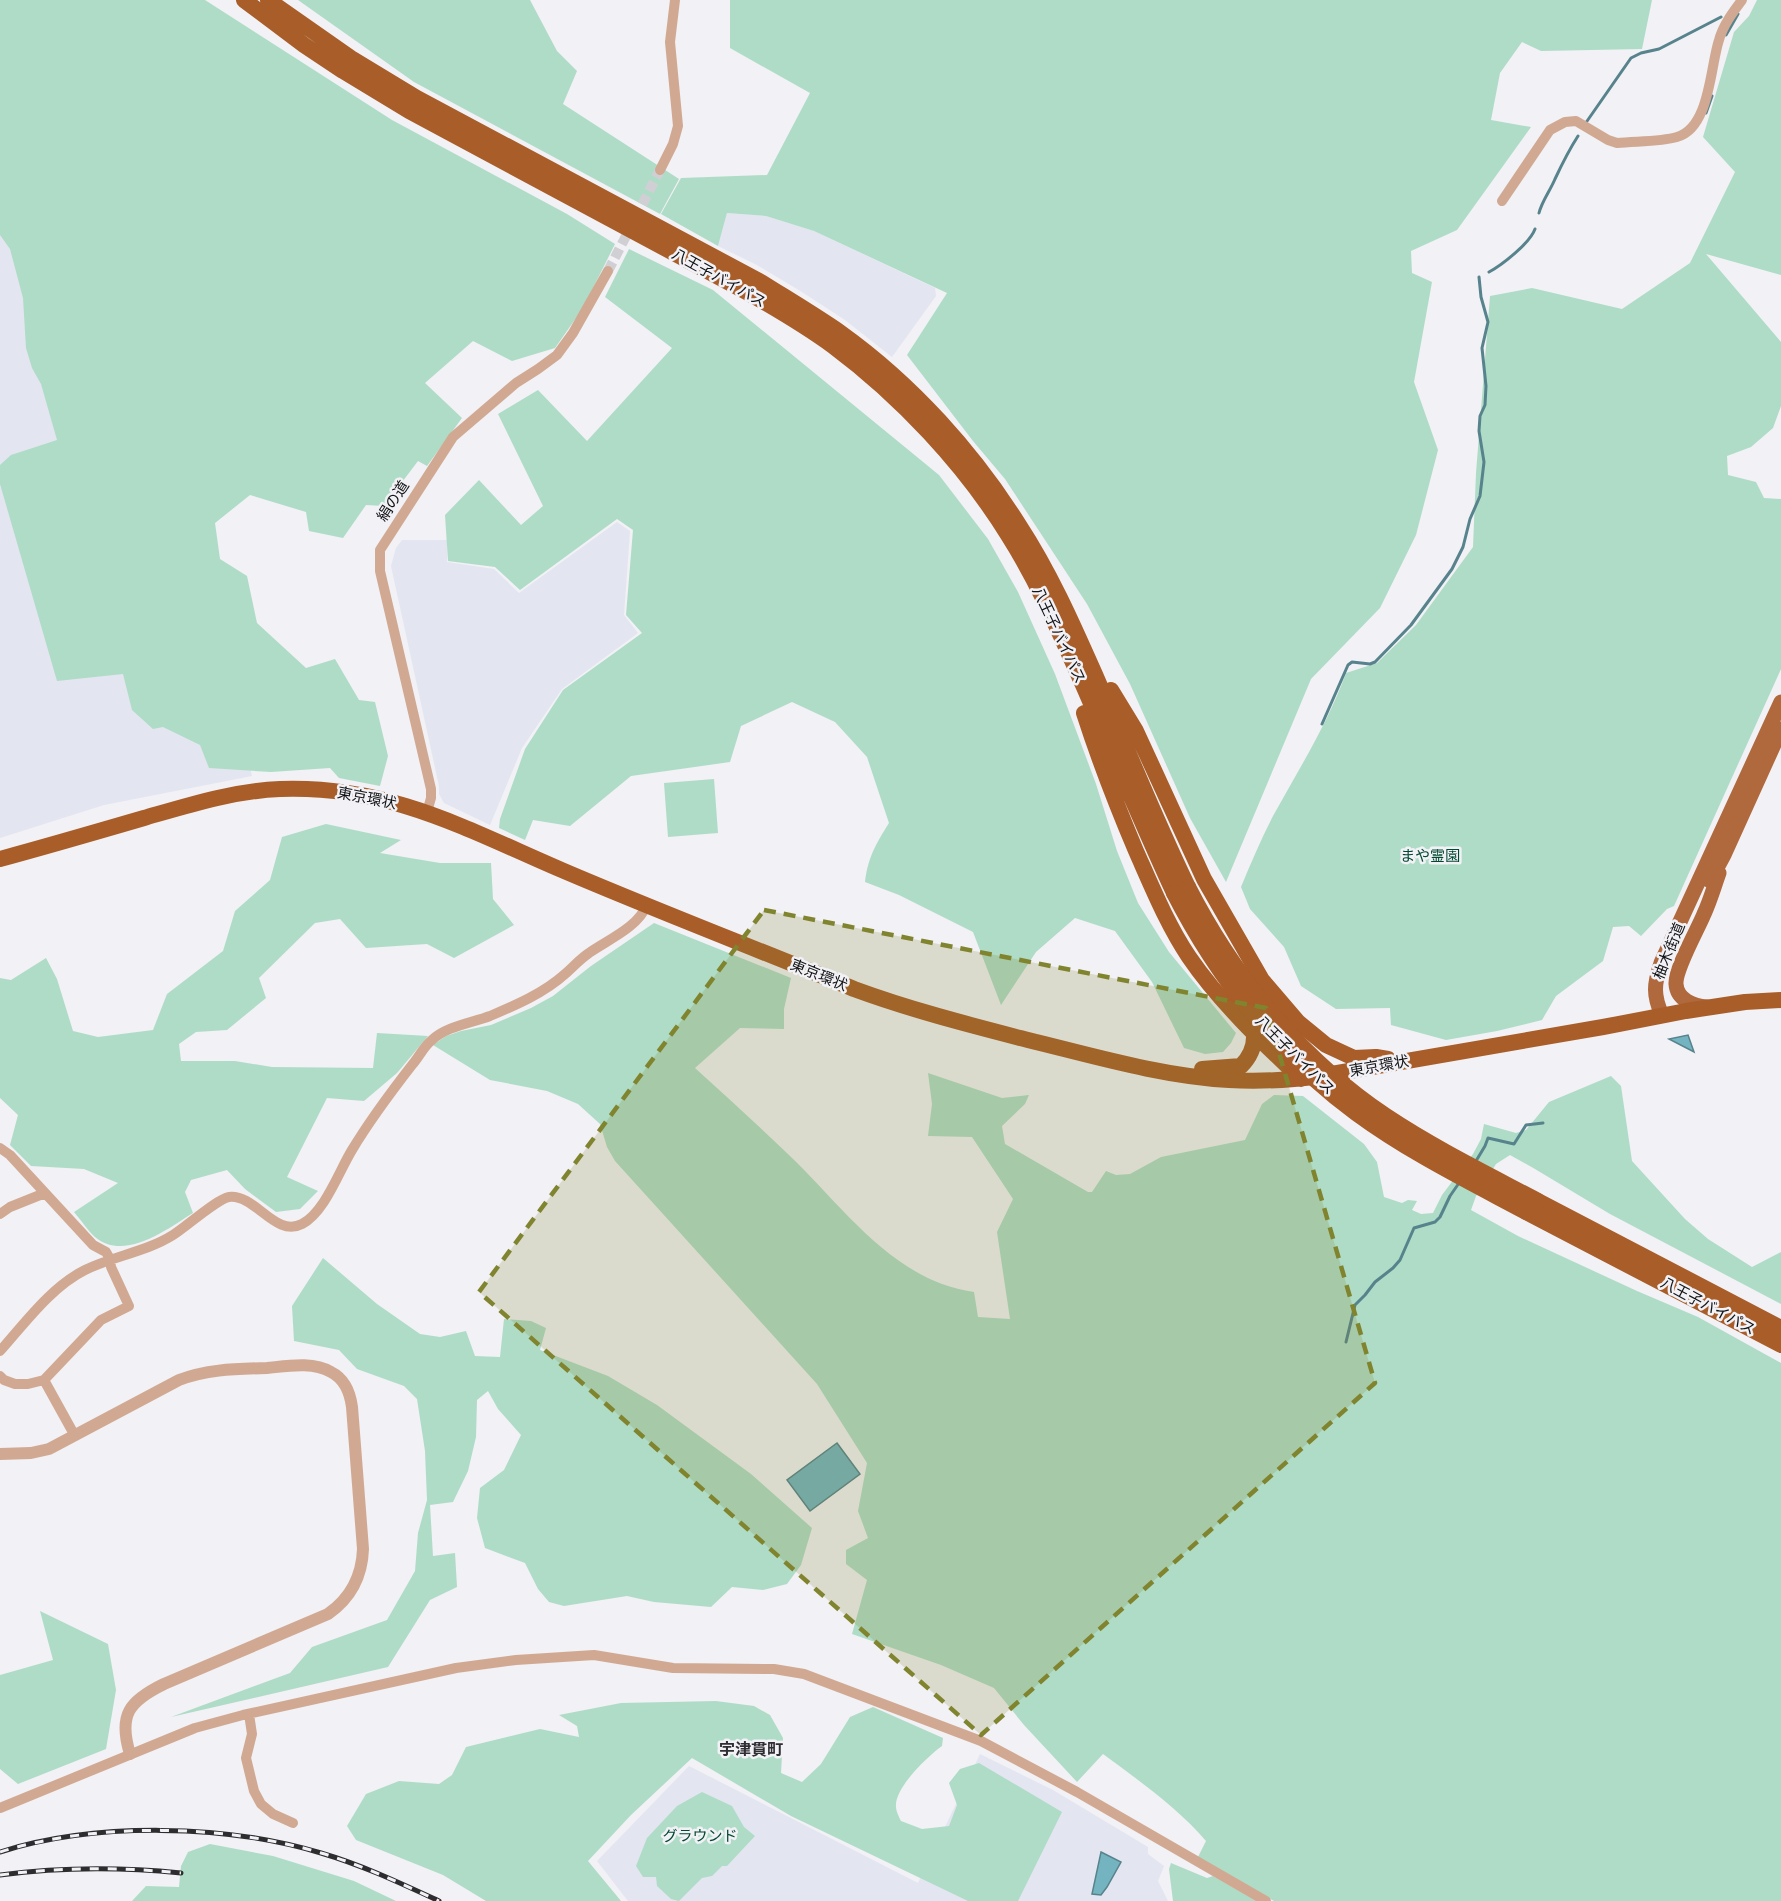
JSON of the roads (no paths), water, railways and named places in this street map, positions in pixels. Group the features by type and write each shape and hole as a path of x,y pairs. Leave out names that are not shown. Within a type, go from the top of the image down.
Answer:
{"highway":[{"name":"八王子バイパス","path":"244,0 324,58 409,111 752,295 832,346 896,399 957,465 1008,534 1058,627 1181,890 1258,998 1308,1051 1364,1100 1532,1206 1781,1345"},
{"name":"八王子バイパス","path":"274,4 351,58 398,87 761,282 803,308 867,353 928,409 994,487 1041,563 1079,638 1181,890"},
{"path":"1058,627 1085,716 1114,798 1157,900 1190,958 1213,988 1254,1033 1301,1078"},
{"path":"1079,638 1136,731 1196,864 1236,938 1267,987 1318,1043 1323,1061 1320,1076"},
{"name":"東京環状","path":"0,860 213,798 252,791 299,789 346,792 427,812 854,989 899,1005 1083,1054 1168,1073 1230,1081 1320,1076 1707,1007"},
{"path":"1707,1007 1781,1000"},
{"path":"1308,1031 1338,1052 1354,1058 1376,1057 1406,1061"},
{"path":"1168,1073 1241,1066 1251,1054 1254,1033"},
{"name":"八王子バイパス","path":"1532,1206 1781,1328"}],"main road":[{"name":"柚木街道","path":"1662,1015 1667,976 1715,869 1722,859 1779,716"},
{"name":"柚木街道","path":"1662,1015 1655,993 1661,963 1779,716"},
{"path":"1707,1007 1686,1001 1676,983 1678,970 1710,899 1722,859"}],"street":[{"path":"660,170 673,144 678,126 670,42 675,0"},
{"path":"1502,201 1550,130 1565,122 1576,122 1617,143 1679,137 1696,123 1706,102 1719,37 1742,0"},
{"name":"絹の道","path":"427,812 431,789 380,571 380,550 453,436 516,383 557,355 573,333 608,271"},
{"path":"0,1351 54,1292 83,1271 163,1241 229,1197 250,1204 282,1225 299,1226 308,1220 323,1202 364,1129 432,1040 451,1029 489,1016 542,990 565,975 587,954 630,926 641,916 647,904"},
{"path":"0,1148 10,1155 93,1245 106,1252 129,1306 101,1320 44,1380 15,1384 0,1376"},
{"path":"0,1214 45,1193"},
{"path":"1,1458 40,1452 75,1436 179,1380 217,1370 315,1366 334,1373 345,1384 351,1398 363,1549 362,1566 351,1592 328,1614 145,1694 135,1702 126,1722 125,1739 130,1754"},
{"path":"44,1380 75,1436"},
{"path":"0,1808 195,1728 249,1714 429,1673 489,1662 594,1655 673,1668 787,1671 804,1674 981,1741 1077,1792 1266,1901"},
{"path":"249,1714 252,1734 246,1758 254,1791 261,1804 273,1814 293,1823"}],"water":[{"path":"1688,1035 1694,1052 1669,1039"},
{"path":"837,1443 860,1474 810,1511 787,1480"},
{"path":"1101,1852 1121,1862 1101,1895 1092,1894"}],"waterway":[{"path":"1726,35 1738,14"},
{"path":"1585,124 1631,58 1659,49 1721,17"},
{"path":"1706,113 1712,96"},
{"path":"1539,213 1578,136"},
{"path":"1489,272 1522,247 1535,229"},
{"path":"1322,724 1348,665 1352,662 1370,664 1375,662 1411,625 1452,569 1463,547 1470,519 1480,496 1484,462 1479,431 1480,416 1485,405 1486,386 1482,348 1488,322 1481,297 1479,277"},
{"path":"1476,1161 1488,1138 1514,1144 1526,1125 1543,1123"},
{"path":"1346,1342 1355,1305 1375,1282 1400,1260 1414,1228 1435,1222 1440,1217 1459,1183"}],"tunnel":[{"path":"608,271 660,170"}],"railway":[{"path":"0,1852 37,1842 118,1831 160,1830 244,1836 321,1853 381,1875 439,1901"},
{"path":"0,1875 45,1870 90,1869 181,1873"}],"district":[{"name":"宇津貫町","path":"751,1749"}],"park label":[{"name":"まや霊園","path":"1430,856"},
{"name":"グラウンド","path":"700,1836"}]}
